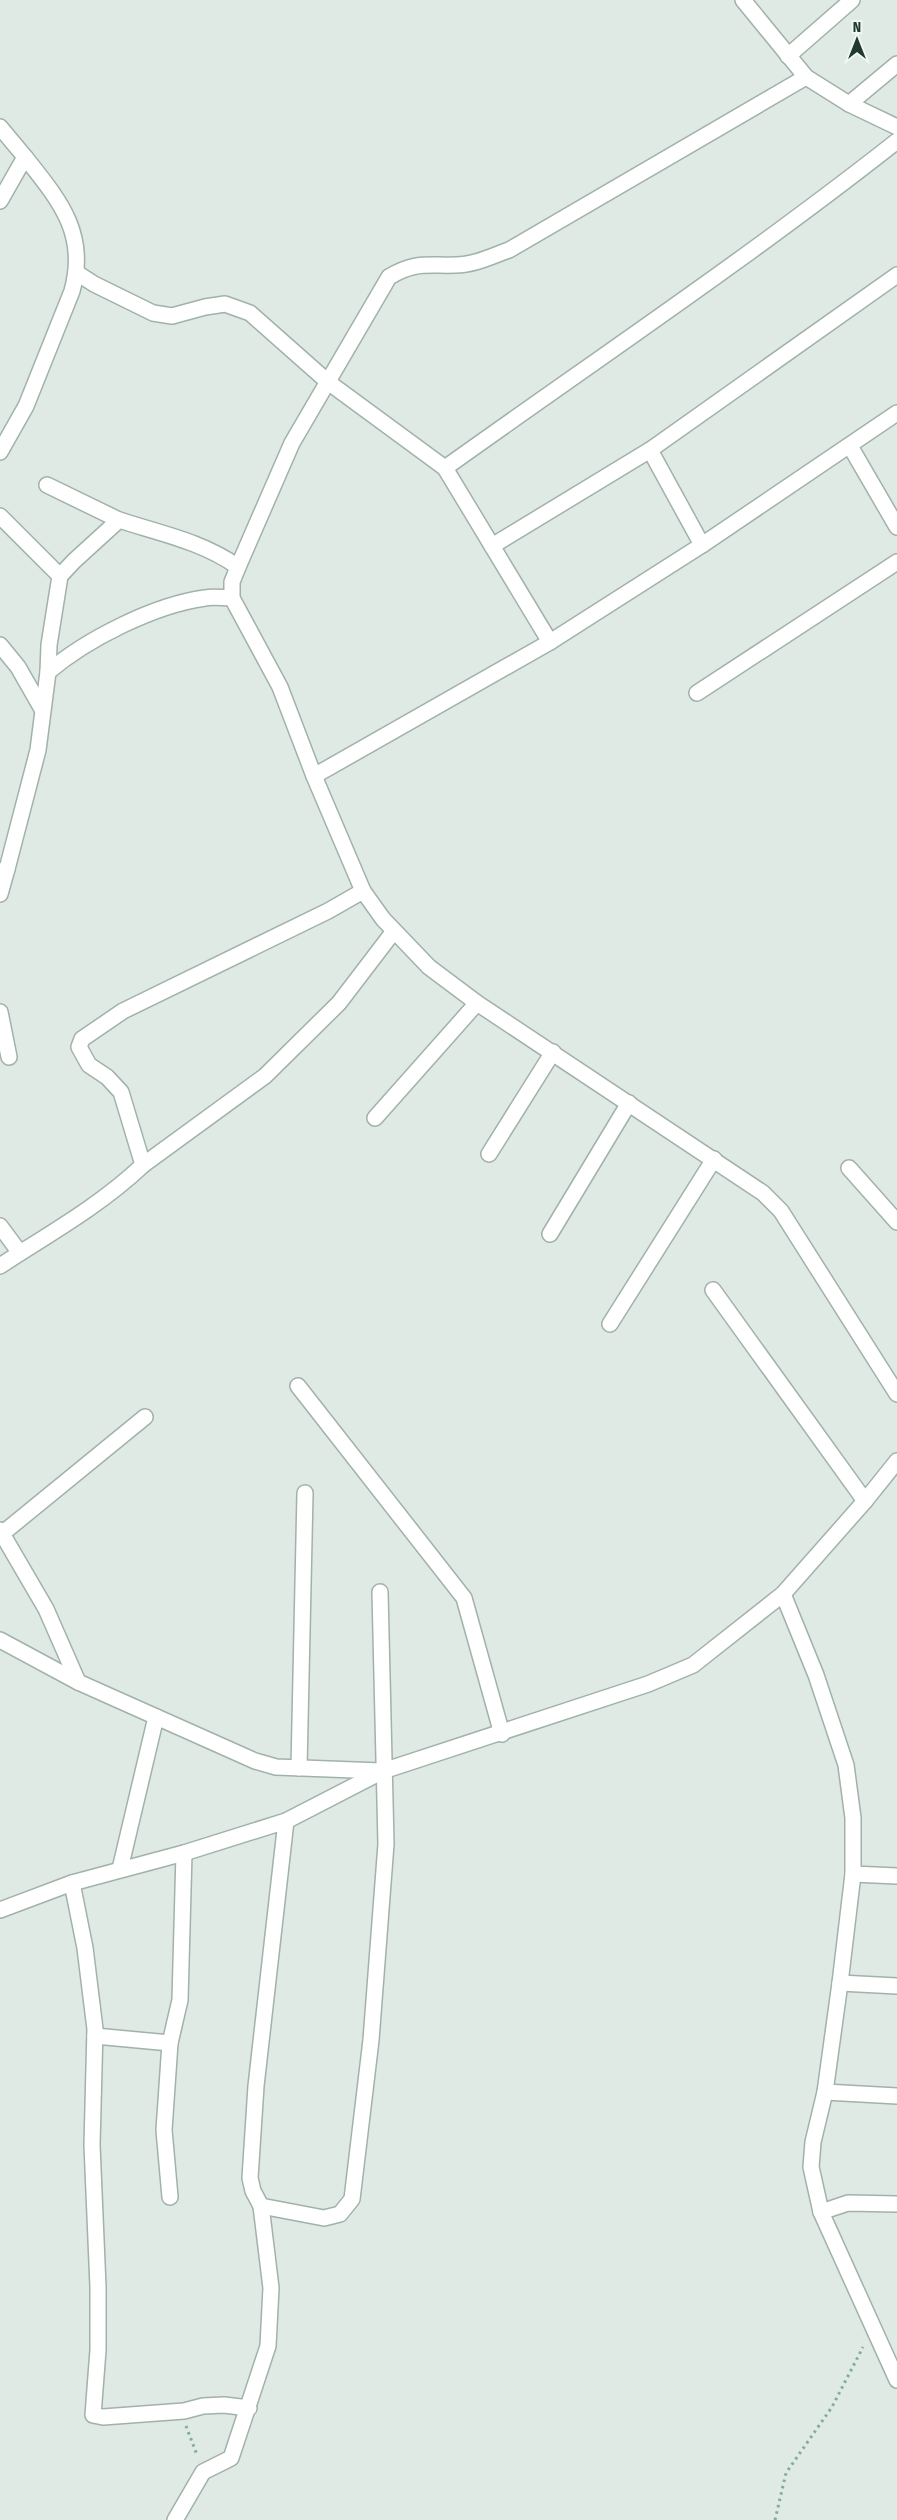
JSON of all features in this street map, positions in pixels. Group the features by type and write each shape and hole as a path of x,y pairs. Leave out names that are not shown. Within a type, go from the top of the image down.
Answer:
{"street":[{"path":"743,0 806,77 849,104 897,127"},
{"path":"788,56 852,0"},
{"path":"849,104 897,64"},
{"path":"806,77 509,250 458,265 421,264 404,268 388,277 292,443 232,582 232,598 280,687 314,776 363,891 394,931 429,967 477,1003 763,1193 781,1211 897,1394"},
{"path":"0,127 56,197 68,216 77,272 72,292 26,406 0,452"},
{"path":"445,468 701,288 822,200 897,141"},
{"path":"0,201 25,157"},
{"path":"77,272 94,284 153,313 172,316 225,304 250,313 328,382 445,468 550,642"},
{"path":"492,546 650,450 897,274"},
{"path":"314,776 550,642 702,546 897,413"},
{"path":"850,446 897,527"},
{"path":"650,450 702,546"},
{"path":"47,485 119,520 205,548 223,556 238,567"},
{"path":"0,516 60,576"},
{"path":"0,894 3,870 38,750 48,672 49,645 60,576 119,520"},
{"path":"697,692 897,562"},
{"path":"48,672 68,655 129,622 186,601 207,597 232,598"},
{"path":"0,646 18,667 42,709"},
{"path":"143,1165 133,1138 127,1107 121,1092 107,1077 89,1065 79,1047 82,1039 123,1010 328,912 363,891"},
{"path":"0,1266 87,1211 124,1183 143,1165 265,1076 339,1003 394,931"},
{"path":"375,1118 477,1003"},
{"path":"0,1012 9,1057"},
{"path":"490,1154 553,1052"},
{"path":"550,1234 629,1103"},
{"path":"610,1324 714,1159"},
{"path":"849,1168 897,1222"},
{"path":"0,1226 20,1253"},
{"path":"714,1290 865,1501"},
{"path":"298,1386 464,1598 502,1734"},
{"path":"78,1682 46,1609 1,1531 145,1417"},
{"path":"0,1910 72,1883 184,1853 286,1821 383,1771 502,1734 648,1684 693,1665 783,1594 865,1501 897,1461"},
{"path":"299,1768 305,1493"},
{"path":"261,2206 324,2218 340,2214 352,2199 372,2040 386,1844 380,1592"},
{"path":"783,1594 816,1675 846,1765 853,1818 853,1874 840,1983 825,2092 813,2142 811,2168 821,2212 897,2380"},
{"path":"0,1640 78,1682 255,1761 276,1767 383,1771"},
{"path":"120,1869 156,1717"},
{"path":"175,2520 203,2472 231,2458 268,2346 271,2288 261,2206 253,2191 250,2178 256,2086 286,1821"},
{"path":"170,2197 164,2130 170,2043 180,2000 184,1853"},
{"path":"853,1874 897,1876"},
{"path":"72,1883 85,1948 95,2036 92,2145 98,2287 98,2350 93,2414 103,2417 184,2411 203,2406 224,2405 249,2408"},
{"path":"840,1983 897,1986"},
{"path":"95,2036 170,2043"},
{"path":"825,2092 897,2096"},
{"path":"821,2212 848,2203 897,2204"}],"path":[{"path":"776,2520 786,2473 832,2407 874,2327"},
{"path":"184,2411 183,2419 203,2472"}]}
